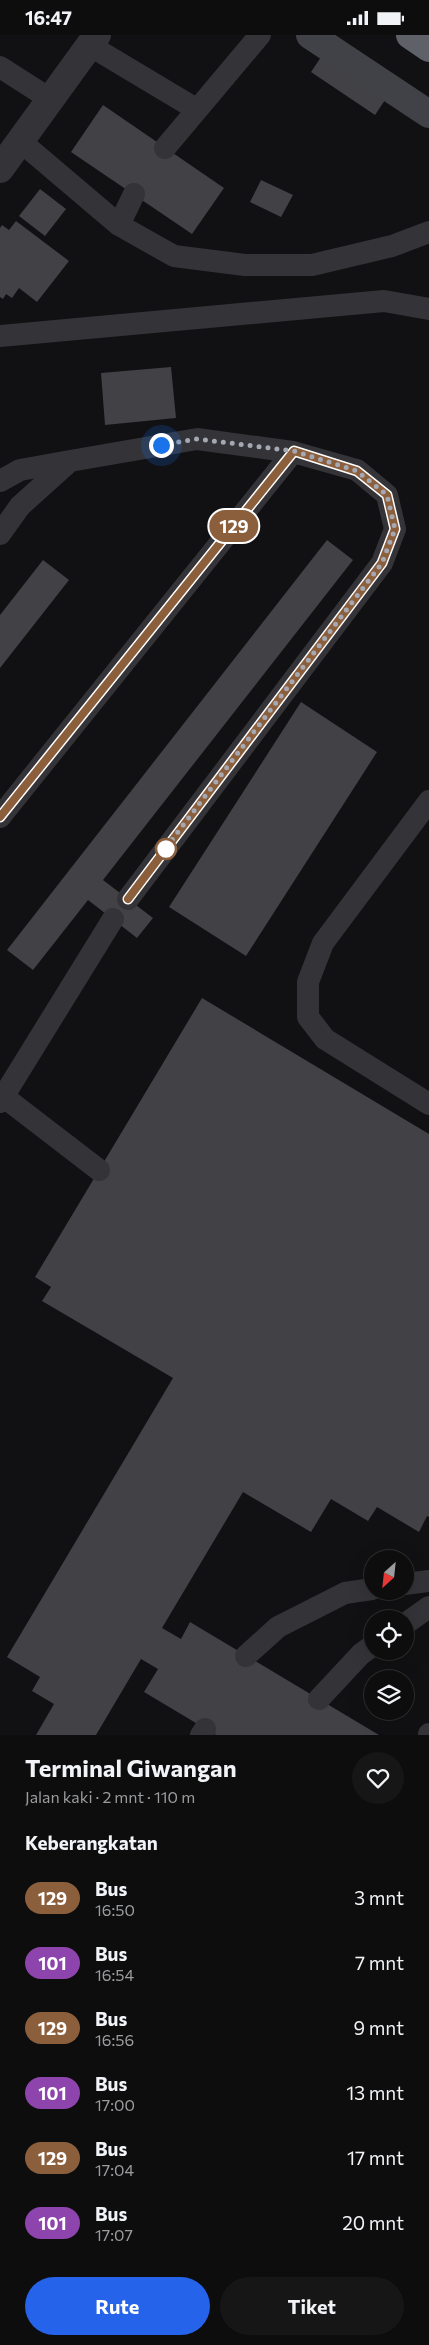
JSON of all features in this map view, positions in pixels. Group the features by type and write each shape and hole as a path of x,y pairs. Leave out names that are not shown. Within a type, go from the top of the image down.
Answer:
{"highway":[{"path":"410,35 429,47"}],"street":[{"path":"310,35 429,114"},
{"path":"0,169 93,40"}],"lane":[{"path":"166,148 196,109 260,35"},
{"path":"93,40 196,109"},
{"path":"0,67 50,99"},
{"path":"20,141 120,225 174,257 245,265 312,265 392,246 429,232"},
{"path":"120,225 134,194"},
{"path":"0,336 384,301 429,309"},
{"path":"0,481 20,470 197,439 294,451 357,471 387,495 395,529 382,563 128,899"},
{"path":"0,817 294,451"},
{"path":"0,534 20,506 70,461"},
{"path":"429,801 323,943 308,982 308,1017 325,1039 429,1104"},
{"path":"99,1170 1,1097 113,919"},
{"path":"414,1583 429,1581"},
{"path":"246,1656 278,1627 345,1593 364,1590"},
{"path":"414,1618 429,1607"},
{"path":"318,1699 364,1652"}],"building":[{"path":"323,54 387,97 375,115 311,72"},
{"path":"103,105 224,188 192,234 71,152"},
{"path":"261,180 293,195 281,217 250,202"},
{"path":"40,189 66,209 45,236 19,216"},
{"path":"16,221 69,261 37,302 19,288 12,298 6,294 3,299 0,297 0,228 2,225 9,230"},
{"path":"171,367 176,418 105,425 101,373"},
{"path":"327,540 353,560 103,880 153,918 137,938 88,900 33,970 7,950"},
{"path":"43,560 69,580 0,668 0,615"},
{"path":"301,702 377,752 246,956 169,907"},
{"path":"202,998 429,1134 429,1517 427,1516 419,1532 377,1507 368,1521 331,1499 311,1532 243,1492 162,1628 181,1639 190,1622 379,1735 216,1735 144,1692 158,1669 141,1659 96,1735 36,1735 54,1704 32,1691 40,1677 7,1657 173,1378 42,1301 51,1287 35,1277"}],"bus line":[{"name":"129","path":"0,817 294,451 357,471 387,495 395,529 382,563 128,899"}],"route":[{"path":"161,445 197,439 294,451 357,471 387,495 395,529 382,563 162,853 166,849"}]}
